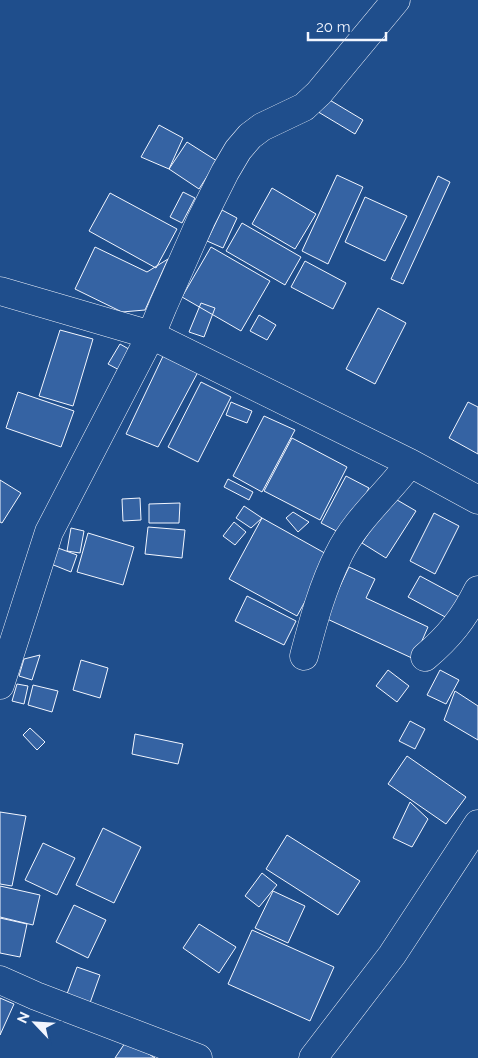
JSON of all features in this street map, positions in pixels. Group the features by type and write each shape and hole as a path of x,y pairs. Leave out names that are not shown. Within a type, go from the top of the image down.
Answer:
{"street":[{"path":"0,684 49,532 151,335 225,172 238,150 250,136 262,127 312,100 396,0"},
{"path":"0,291 151,335 410,462 478,500"},
{"path":"304,656 339,553 355,528 410,462"},
{"path":"425,657 456,628 478,590"},
{"path":"313,1058 392,956 478,824"},
{"path":"0,980 36,996 198,1058"}],"building":[{"path":"323,96 363,120 355,134 315,110"},
{"path":"159,125 183,138 169,169 141,157"},
{"path":"187,142 217,161 199,189 169,169"},
{"path":"337,175 363,187 328,264 302,251"},
{"path":"438,176 450,182 403,284 391,279"},
{"path":"272,188 316,214 295,249 252,224"},
{"path":"183,192 195,198 182,223 170,217"},
{"path":"110,193 177,229 156,268 89,231"},
{"path":"365,197 407,216 385,261 345,242"},
{"path":"222,210 237,218 223,248 207,241"},
{"path":"242,223 301,257 285,285 226,251"},
{"path":"95,247 147,272 168,259 145,310 122,312 75,289"},
{"path":"211,247 270,281 241,331 182,297"},
{"path":"305,261 346,283 333,309 291,287"},
{"path":"201,303 215,308 204,337 189,332"},
{"path":"378,308 406,323 375,384 346,369"},
{"path":"259,315 276,325 267,340 250,331"},
{"path":"60,330 93,339 73,406 39,396"},
{"path":"120,344 134,352 123,372 108,364"},
{"path":"165,352 198,372 158,447 126,434"},
{"path":"201,382 231,397 198,462 168,447"},
{"path":"18,392 74,411 61,447 6,428"},
{"path":"231,402 252,411 247,423 226,415"},
{"path":"468,402 478,407 478,454 449,438"},
{"path":"264,416 295,430 262,492 233,476"},
{"path":"292,438 347,467 320,520 264,491"},
{"path":"346,476 369,488 344,535 321,523"},
{"path":"228,479 253,492 249,500 224,487"},
{"path":"0,480 21,493 2,523 0,522"},
{"path":"392,497 416,511 386,558 362,543"},
{"path":"140,498 141,520 123,521 122,499"},
{"path":"180,503 179,523 149,523 149,504"},
{"path":"244,506 262,518 251,528 236,518"},
{"path":"293,512 309,522 298,532 286,518"},
{"path":"434,513 459,526 435,574 410,561"},
{"path":"262,518 330,556 297,616 229,579"},
{"path":"234,522 246,532 235,545 223,536"},
{"path":"148,527 185,530 182,558 145,554"},
{"path":"71,528 84,531 80,553 67,551"},
{"path":"88,533 134,547 123,585 77,572"},
{"path":"58,548 77,555 71,572 51,564"},
{"path":"349,567 375,579 366,598 428,627 414,659 325,618"},
{"path":"420,576 461,598 449,619 408,597"},
{"path":"247,596 296,621 284,645 235,621"},
{"path":"40,655 32,680 19,676 24,659"},
{"path":"81,660 108,668 100,698 73,690"},
{"path":"388,670 409,686 397,702 376,686"},
{"path":"440,670 459,680 446,704 427,695"},
{"path":"17,684 28,686 24,704 12,701"},
{"path":"33,685 58,691 52,712 28,705"},
{"path":"455,691 478,706 478,740 444,720"},
{"path":"410,721 425,729 415,749 399,741"},
{"path":"30,728 45,742 37,750 23,735"},
{"path":"135,734 183,744 178,764 132,754"},
{"path":"407,756 466,797 446,824 388,784"},
{"path":"410,802 428,819 412,847 393,838"},
{"path":"0,812 26,816 12,886 0,884"},
{"path":"103,828 141,847 114,903 76,885"},
{"path":"287,835 360,881 338,915 266,869"},
{"path":"43,843 75,858 57,895 25,880"},
{"path":"262,873 277,885 259,907 245,896"},
{"path":"0,886 40,895 33,925 0,917"},
{"path":"273,891 305,906 288,943 255,928"},
{"path":"74,905 106,920 88,958 56,942"},
{"path":"0,918 27,924 20,957 0,953"},
{"path":"199,924 236,947 219,973 183,948"},
{"path":"252,930 334,967 310,1021 228,984"},
{"path":"77,967 100,975 90,1003 67,994"},
{"path":"0,998 14,1004 0,1035"},
{"path":"127,1040 155,1058 115,1058"}]}
